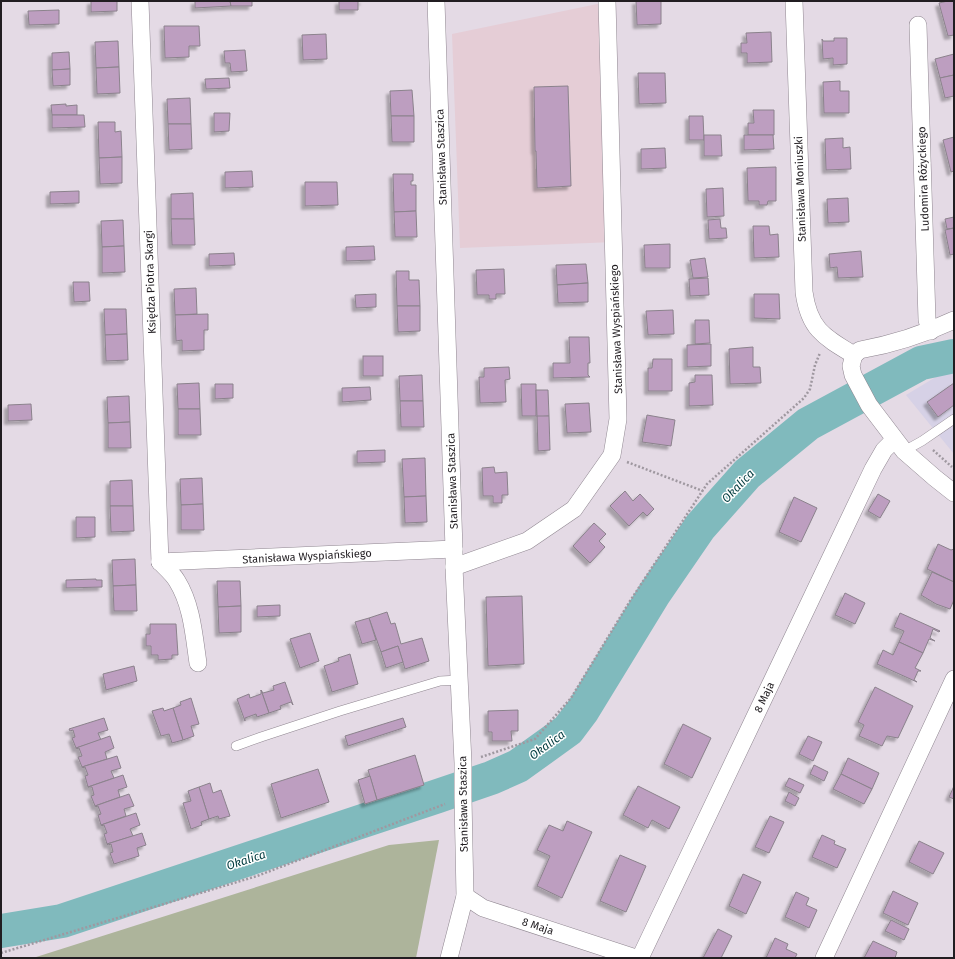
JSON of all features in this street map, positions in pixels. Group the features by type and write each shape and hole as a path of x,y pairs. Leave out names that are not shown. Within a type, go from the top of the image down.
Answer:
{"street":[{"name":"Księdza Piotra Skargi","path":"140,1 160,562"},
{"name":"Stanisława Staszica","path":"436,1 454,567 464,768 463,798 465,896 449,958"},
{"name":"Stanisława Wyspiańskiego","path":"454,567 527,541 574,509 612,455 618,419 607,1"},
{"name":"Stanisława Moniuszki","path":"794,1 804,292 806,306 811,321 828,338 854,355"},
{"name":"Ludomira Różyckiego","path":"918,25 926,320 931,331"},
{"path":"954,320 909,339 860,350 854,355 851,366 869,405 899,446 954,493"},
{"name":"8 Maja","path":"640,958 873,468 884,450 899,446"},
{"name":"Stanisława Wyspiańskiego","path":"160,562 454,549"},
{"path":"160,562 177,580 186,600 194,630 198,663"},
{"path":"824,958 954,679"},
{"name":"8 Maja","path":"465,896 483,908 636,958"}],"lane":[{"path":"899,446 922,441 954,419"},
{"path":"236,746 304,722 433,683 440,681 460,680"}],"path":[{"path":"464,768 535,739 571,698 630,601 707,484 804,398 810,389 814,365 828,338"},
{"path":"612,455 703,491"},
{"path":"1,953 257,876 463,798"}],"shaded area":[{"path":"607,2 614,242 460,248 452,34"},
{"path":"954,366 954,454 906,395"}],"green space":[{"path":"439,840 416,958 33,958 389,845"}],"building":[{"path":"91,1 117,1 117,11 91,12"},
{"path":"195,1 230,1 231,6 195,8"},
{"path":"230,1 252,1 252,6 231,6"},
{"path":"339,1 358,1 358,10 339,10"},
{"path":"636,1 661,1 661,24 637,25"},
{"path":"954,1 954,35 948,36 939,3"},
{"path":"59,10 59,24 29,25 28,11"},
{"path":"164,26 199,26 200,46 189,46 189,57 165,58"},
{"path":"771,32 772,62 747,63 747,53 741,53 741,43 747,43 746,33"},
{"path":"326,34 327,59 303,60 302,35"},
{"path":"834,38 847,38 847,64 833,65 833,58 823,59 822,39 823,41 834,41"},
{"path":"118,41 119,67 96,68 95,42"},
{"path":"245,50 247,71 231,72 230,63 225,63 224,51"},
{"path":"69,52 70,69 52,70 52,53"},
{"path":"954,54 954,75 940,78 935,59"},
{"path":"119,67 120,93 97,94 96,68"},
{"path":"70,69 70,85 53,86 52,70"},
{"path":"638,73 665,73 666,103 639,104"},
{"path":"954,75 954,96 945,98 940,78"},
{"path":"229,78 230,88 206,89 205,79"},
{"path":"840,81 840,91 849,91 849,113 824,113 823,82"},
{"path":"568,86 571,186 537,188 534,87"},
{"path":"412,90 414,116 391,116 390,91"},
{"path":"190,98 191,124 168,124 167,99"},
{"path":"66,104 66,106 77,105 77,115 52,115 51,105"},
{"path":"753,110 774,110 774,135 748,135 748,123 754,123"},
{"path":"214,113 230,113 229,131 214,132"},
{"path":"52,115 84,115 85,127 52,128"},
{"path":"391,116 414,116 414,142 392,142"},
{"path":"689,116 703,116 704,140 689,140"},
{"path":"98,122 115,122 115,132 121,131 122,157 99,158"},
{"path":"168,124 191,124 192,149 169,150"},
{"path":"704,135 721,135 722,156 704,156"},
{"path":"744,135 773,135 774,149 744,150"},
{"path":"954,137 954,171 951,172 943,140"},
{"path":"843,138 843,148 850,147 851,169 826,170 825,139"},
{"path":"665,148 666,168 641,169 641,149"},
{"path":"122,157 122,183 100,184 99,158"},
{"path":"776,167 776,201 768,201 767,205 759,205 759,201 748,201 747,168"},
{"path":"252,171 253,187 225,188 225,172"},
{"path":"393,174 413,174 413,181 411,181 411,185 416,185 416,211 394,212"},
{"path":"305,182 337,182 338,205 305,206"},
{"path":"723,188 724,216 707,217 706,189"},
{"path":"79,191 79,203 50,204 50,192"},
{"path":"193,193 194,219 171,219 171,194"},
{"path":"848,198 849,222 828,223 827,199"},
{"path":"416,211 417,237 395,237 394,212"},
{"path":"954,217 954,228 947,229 945,219"},
{"path":"171,219 194,219 195,245 172,245"},
{"path":"720,219 721,228 726,228 727,238 709,239 708,220"},
{"path":"123,220 124,246 102,247 101,221"},
{"path":"753,226 769,226 770,235 778,234 779,257 754,258"},
{"path":"954,228 954,254 950,255 945,230"},
{"path":"670,244 670,268 645,268 644,245"},
{"path":"124,246 125,272 102,273 102,247"},
{"path":"374,246 375,260 346,261 346,247"},
{"path":"861,251 863,277 838,278 837,267 830,268 829,254"},
{"path":"234,253 235,265 209,266 209,254"},
{"path":"705,258 708,277 693,278 690,260"},
{"path":"586,264 588,283 557,285 556,265"},
{"path":"504,269 505,294 496,294 496,299 489,299 489,295 477,295 476,270"},
{"path":"396,271 409,271 409,280 419,280 420,306 397,306"},
{"path":"708,278 709,295 690,296 689,279"},
{"path":"73,282 89,282 90,301 74,302"},
{"path":"588,283 588,302 558,303 557,285"},
{"path":"196,288 197,314 175,315 174,289"},
{"path":"376,294 376,307 356,308 355,295"},
{"path":"754,294 779,294 780,319 754,318"},
{"path":"397,306 420,306 420,331 398,332"},
{"path":"104,309 126,309 127,334 105,335"},
{"path":"673,310 674,334 648,335 646,311"},
{"path":"208,314 208,330 204,330 204,350 182,351 182,340 176,341 175,315"},
{"path":"695,320 709,320 710,343 695,344"},
{"path":"127,334 128,360 106,361 105,335"},
{"path":"569,337 589,337 590,363 588,363 588,375 590,377 553,378 553,363 570,363"},
{"path":"711,344 711,366 687,367 687,345"},
{"path":"753,347 753,367 760,367 761,383 730,384 729,349"},
{"path":"363,356 383,356 383,376 363,376"},
{"path":"653,359 672,359 672,391 648,391 648,368 652,368"},
{"path":"509,367 510,379 505,380 506,402 480,403 479,377 484,377 484,368"},
{"path":"422,375 423,401 400,401 399,376"},
{"path":"695,375 712,375 713,405 689,406 689,383 695,382"},
{"path":"199,383 200,409 178,409 177,384"},
{"path":"954,383 954,405 938,417 927,402"},
{"path":"215,384 233,384 233,398 215,399"},
{"path":"521,384 536,384 536,416 522,416"},
{"path":"370,387 371,400 342,402 342,388"},
{"path":"536,390 548,390 549,416 537,417"},
{"path":"129,396 130,422 108,423 107,397"},
{"path":"400,401 423,401 424,427 401,427"},
{"path":"589,403 591,432 567,433 565,404"},
{"path":"31,404 32,420 8,421 8,405"},
{"path":"178,409 200,409 201,435 178,435"},
{"path":"647,415 675,420 671,446 642,442"},
{"path":"537,416 549,416 550,450 538,451"},
{"path":"130,422 131,448 108,448 108,423"},
{"path":"385,450 385,462 357,463 357,451"},
{"path":"425,458 426,496 404,497 402,459"},
{"path":"494,467 495,473 507,472 508,495 502,495 502,503 493,503 493,496 483,496 482,468"},
{"path":"202,478 203,504 181,505 180,479"},
{"path":"132,480 133,506 110,506 110,481"},
{"path":"625,491 633,501 640,494 654,509 647,516 643,512 629,526 610,506"},
{"path":"878,494 890,501 880,518 868,511"},
{"path":"426,496 427,522 405,523 404,497"},
{"path":"794,497 817,508 801,542 779,532"},
{"path":"203,504 204,530 181,530 181,505"},
{"path":"110,506 133,506 134,531 111,532"},
{"path":"76,517 95,517 95,537 76,538"},
{"path":"594,523 606,534 599,541 605,547 590,563 573,546"},
{"path":"938,544 951,550 954,549 954,582 927,569"},
{"path":"135,559 136,585 113,586 112,560"},
{"path":"932,572 954,582 954,600 950,609 936,604 921,595"},
{"path":"66,580 102,580 102,587 66,588"},
{"path":"217,581 240,581 241,606 218,607"},
{"path":"136,585 137,611 114,611 113,586"},
{"path":"845,593 865,603 855,624 835,615"},
{"path":"522,596 524,664 488,666 486,597"},
{"path":"280,605 280,616 257,617 257,606"},
{"path":"241,606 241,632 219,633 218,607"},
{"path":"387,612 391,624 395,623 401,644 422,638 429,661 405,669 398,646 381,652 369,618"},
{"path":"900,613 940,631 939,632 933,629 930,638 935,641 929,639 923,653 899,642 904,631 894,627"},
{"path":"369,618 376,640 362,644 355,622"},
{"path":"150,624 176,624 178,655 172,655 172,659 158,660 158,655 151,655 151,646 146,646 146,634 150,634"},
{"path":"310,633 319,661 300,668 290,639"},
{"path":"899,642 923,653 915,668 921,671 918,671 914,680 917,682 877,664 883,650 893,655"},
{"path":"398,646 403,662 386,668 381,652"},
{"path":"350,654 358,684 332,692 324,666 339,661 338,658"},
{"path":"134,666 137,681 106,690 103,674"},
{"path":"285,682 293,705 291,702 280,706 281,709 269,713 261,690 263,693 274,690 273,686"},
{"path":"875,687 913,706 898,738 887,736 882,746 859,736 864,725 858,722"},
{"path":"261,690 269,713 257,717 256,714 245,718 245,721 237,699 249,694 250,698 261,694"},
{"path":"191,698 199,724 191,726 194,736 183,740 173,708 181,705 180,702"},
{"path":"163,708 164,711 173,708 183,740 172,743 169,734 161,736 152,711"},
{"path":"518,710 518,731 511,731 512,741 492,741 492,732 488,732 488,711"},
{"path":"104,718 108,730 98,733 101,740 76,748 72,738 75,737 73,730 70,731 69,729"},
{"path":"403,718 406,727 348,746 345,736"},
{"path":"683,724 711,738 692,778 664,764"},
{"path":"110,736 114,748 105,752 107,759 82,767 78,757 82,756 79,748 76,748"},
{"path":"808,736 822,742 813,761 799,754"},
{"path":"415,755 424,785 377,800 368,770"},
{"path":"117,756 121,768 111,771 114,778 88,787 85,776 88,775 85,767 82,767"},
{"path":"848,758 879,773 872,789 841,774"},
{"path":"814,765 828,772 824,781 810,774"},
{"path":"318,769 329,802 281,818 271,784"},
{"path":"841,774 872,789 864,804 833,789"},
{"path":"123,775 127,787 118,790 120,797 95,806 91,796 94,795 92,787 88,787"},
{"path":"370,776 377,800 365,804 358,780"},
{"path":"789,778 804,785 800,793 785,786"},
{"path":"210,783 213,793 221,790 230,816 219,819 218,816 209,819 199,787"},
{"path":"638,786 680,807 669,829 652,820 648,828 623,815"},
{"path":"954,786 954,799 949,797"},
{"path":"199,787 209,819 201,822 202,825 191,829 183,803 191,801 188,791"},
{"path":"789,792 799,798 795,806 785,801"},
{"path":"129,794 134,806 124,809 126,816 101,825 98,815 101,814 98,806 95,806"},
{"path":"136,813 140,825 130,829 133,836 107,844 104,834 107,833 104,825 101,825"},
{"path":"770,816 784,822 769,853 755,847"},
{"path":"567,821 592,832 562,898 537,886 550,856 537,850 549,825 563,831"},
{"path":"142,833 146,845 137,848 139,856 114,864 110,853 113,852 111,844 107,844"},
{"path":"822,835 835,841 834,844 846,849 837,868 812,857"},
{"path":"919,841 944,853 933,874 909,862"},
{"path":"620,855 646,866 626,912 600,901"},
{"path":"743,874 761,882 746,914 729,906"},
{"path":"893,891 918,903 908,925 883,913"},
{"path":"796,892 809,898 806,905 817,910 809,928 785,917"},
{"path":"891,920 909,929 904,940 885,931"},
{"path":"718,929 732,936 721,958 703,958"},
{"path":"775,938 788,944 786,949 797,954 795,958 766,958"},
{"path":"873,941 897,952 895,958 864,958"}],"waterway":[{"name":"Okalica","path":"1,931 62,921 491,778 518,766 568,730 583,710 654,594 700,527 747,474 808,424 921,363 954,356"}]}
